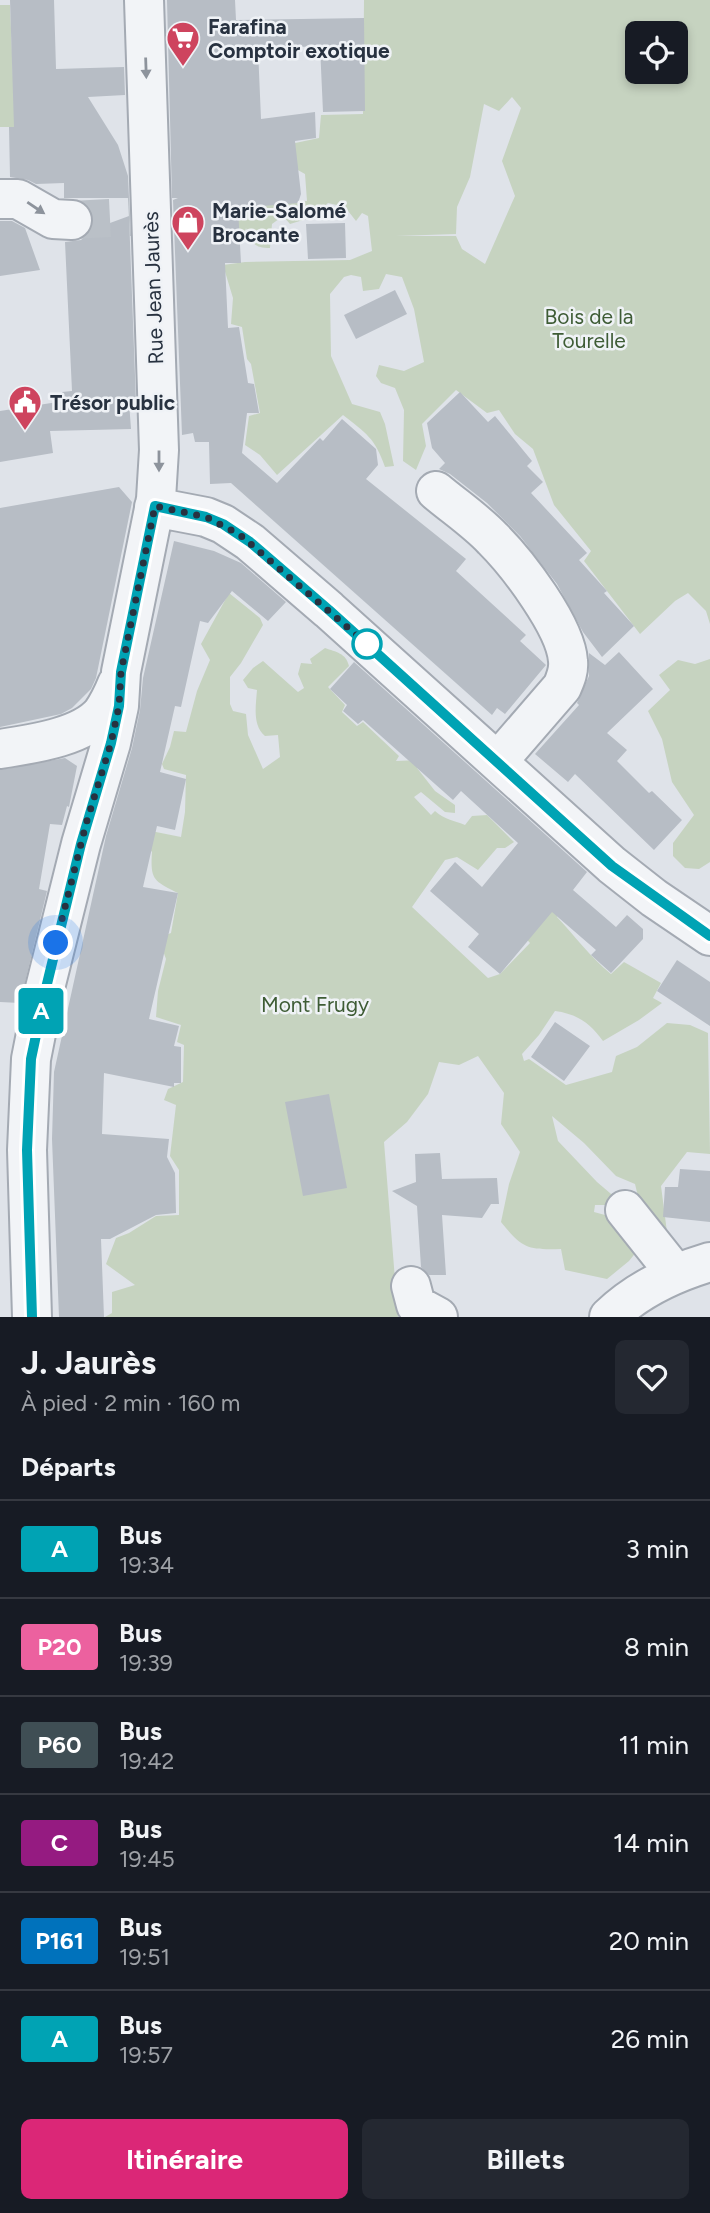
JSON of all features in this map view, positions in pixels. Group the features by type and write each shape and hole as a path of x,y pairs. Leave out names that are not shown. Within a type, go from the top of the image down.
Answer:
{"street":[{"name":"Rue Jean Jaurès","path":"32,1317 27,1150 31,1059 81,844 111,743 119,706 121,672 155,506 159,461 140,217 144,0"},
{"path":"0,199 18,199 53,219 72,220"},
{"path":"436,491 482,528 518,567 566,646 568,674 562,687 498,761"},
{"path":"155,506 206,517 223,524 250,542 498,761 612,866 710,936"},
{"path":"0,750 67,734 86,725 100,715 112,696 121,672"},
{"path":"67,734 88,748 101,776"},
{"path":"609,1317 632,1298 693,1268 625,1210"},
{"path":"411,1286 416,1305 438,1317"}],"green space":[{"name":"Bois de la Tourelle","path":"364,0 710,0 710,624 706,611 688,593 675,601 640,634 584,561 591,551 554,505 533,449 515,434 499,410 487,413 456,390 422,424 426,446 416,470 403,461 404,410 395,388 381,383 376,376 379,365 404,371 424,362 414,309 402,277 386,274 379,289 363,291 361,277 351,275 344,277 330,294 331,356 352,404 380,412 394,466 385,467 369,437 343,415 277,475 260,455 245,445 249,416 260,413 242,327 231,324 233,298 223,265 245,262 350,260 372,251 368,216 362,213 356,221 345,207 328,203 313,217 290,224 283,216 272,224 270,248 254,244 246,228 241,244 228,242 221,210 307,201 305,174 262,150 319,138 321,115 363,114","holes":["512,97 521,108 502,161 515,196 485,264 462,249 456,236 396,236 456,234 457,207 470,177 484,104 499,111"]},
{"path":"0,5 10,5 14,101 18,127 0,127"},
{"name":"Mont Frugy","path":"229,593 260,618 263,625 230,677 230,704 233,711 246,714 248,735 263,769 280,757 278,735 265,736 261,731 256,714 257,690 248,688 243,680 263,661 298,692 304,688 298,674 301,663 312,664 310,659 325,648 337,652 348,662 349,666 328,687 345,705 342,712 357,726 363,722 399,756 396,761 420,760 417,768 435,791 455,805 455,813 445,812 421,792 414,797 431,815 435,811 465,825 472,816 487,815 514,842 505,848 497,848 478,870 457,857 445,860 412,907 488,978 500,974 530,943 519,931 551,897 561,907 557,917 589,954 611,974 624,962 661,983 653,998 662,1003 603,1041 582,1020 555,1011 522,1054 524,1061 529,1059 566,1085 612,1072 616,1056 637,1047 667,1023 690,1025 708,1033 710,1154 687,1152 661,1186 667,1232 642,1213 635,1184 616,1176 584,1143 552,1116 558,1141 617,1199 614,1205 595,1205 594,1212 616,1218 637,1251 607,1279 565,1270 561,1249 526,1246 501,1222 509,1184 520,1152 501,1124 504,1093 478,1056 459,1065 439,1062 428,1094 407,1122 384,1142 398,1317 105,1317 112,1313 112,1292 135,1285 106,1264 116,1238 156,1216 179,1215 179,1170 170,1156 176,1105 164,1100 168,1089 183,1082 184,1045 177,1042 181,1025 156,1017 158,991 166,959 162,948 163,936 171,933 178,893 155,878 152,852 144,842 146,830 181,837 186,775 164,769 162,764 174,731 186,732 197,691 210,660 201,644"},
{"path":"710,659 710,862 699,869 685,868 673,856 673,843 694,815 672,782 662,739 648,711 670,690 659,675 678,660 695,664"}],"building":[{"path":"10,0 54,0 56,69 124,67 125,95 88,97 118,145 128,176 129,198 64,198 64,183 36,184 10,177 9,127 14,127"},
{"path":"167,0 235,0 236,20 364,18 365,111 323,112 320,46 258,49 261,119 315,112 316,138 295,141 301,194 298,203 238,208 241,263 225,263 228,328 239,327 248,383 254,384 259,413 247,413 242,453 277,483 320,438 323,441 342,419 376,449 378,465 366,479 466,559 456,571 526,635 520,641 546,665 505,714 497,708 492,715 231,483 210,484 209,442 195,442 193,433 182,435 173,200 178,198 172,198"},
{"path":"129,216 136,402 129,402 131,429 50,431 53,453 0,462 0,411 64,401 62,392 72,391 65,242 81,240 91,230"},
{"path":"0,221 12,221 25,228 40,270 0,276"},
{"path":"345,223 346,258 308,259 306,224"},
{"path":"395,290 407,314 356,339 344,315"},
{"path":"460,392 488,422 495,416 532,461 527,466 543,482 531,493 587,553 579,560 634,626 602,657 583,632 557,584 520,536 487,503 450,474 439,469 445,463 432,448 427,423"},
{"path":"119,487 132,502 96,678 91,689 72,708 61,714 0,727 0,508"},
{"path":"174,541 214,551 241,563 286,602 268,621 232,591 208,623 200,621 181,707 175,706 160,772 186,779 175,830 157,826 143,887 178,893 149,1019 179,1026 174,1046 181,1047 181,1083 174,1083 174,1087 104,1073 102,1134 169,1139 167,1157 175,1173 176,1213 156,1215 110,1239 101,1239 104,1317 59,1317 52,1139 54,1072 106,836 132,748 143,678"},
{"path":"619,652 653,689 607,733 627,750 617,761 649,793 652,791 682,820 654,850 575,774 568,782 535,754 579,705 577,703 589,676 589,653 605,665"},
{"path":"354,662 587,872 573,890 616,927 627,915 643,929 643,939 611,973 591,955 596,950 552,912 500,974 468,947 479,934 430,891 455,862 482,887 518,843 461,791 453,800 363,720 358,724 343,711 347,705 330,689"},
{"path":"65,758 77,766 69,807 67,806 62,825 50,824 39,889 47,891 20,1003 0,1002 0,770"},
{"path":"677,960 710,982 710,1026 657,991"},
{"path":"555,1022 590,1046 564,1081 531,1057"},
{"path":"329,1094 347,1188 303,1196 285,1102"},
{"path":"440,1153 442,1179 497,1178 499,1204 491,1204 482,1218 442,1215 446,1275 429,1275 421,1267 417,1206 392,1191 416,1182 415,1154"},
{"path":"680,1169 710,1171 710,1222 663,1217 665,1187 678,1187"}],"tunnel":[{"path":"72,220 130,217"}],"bus line":[{"name":"A","path":"32,1317 27,1150 31,1059 81,844 111,743 119,706 121,672 155,506 206,517 223,524 250,542 498,761 612,866 710,936"}],"place":[{"name":"Farafina Comptoir exotique","path":"183,68"},
{"name":"Marie-Salomé Brocante","path":"188,252"},
{"name":"Trésor public","path":"25,432"}],"route":[{"path":"56,943 86,824 111,743 119,706 121,672 155,506 206,517 239,534 367,644"}]}
